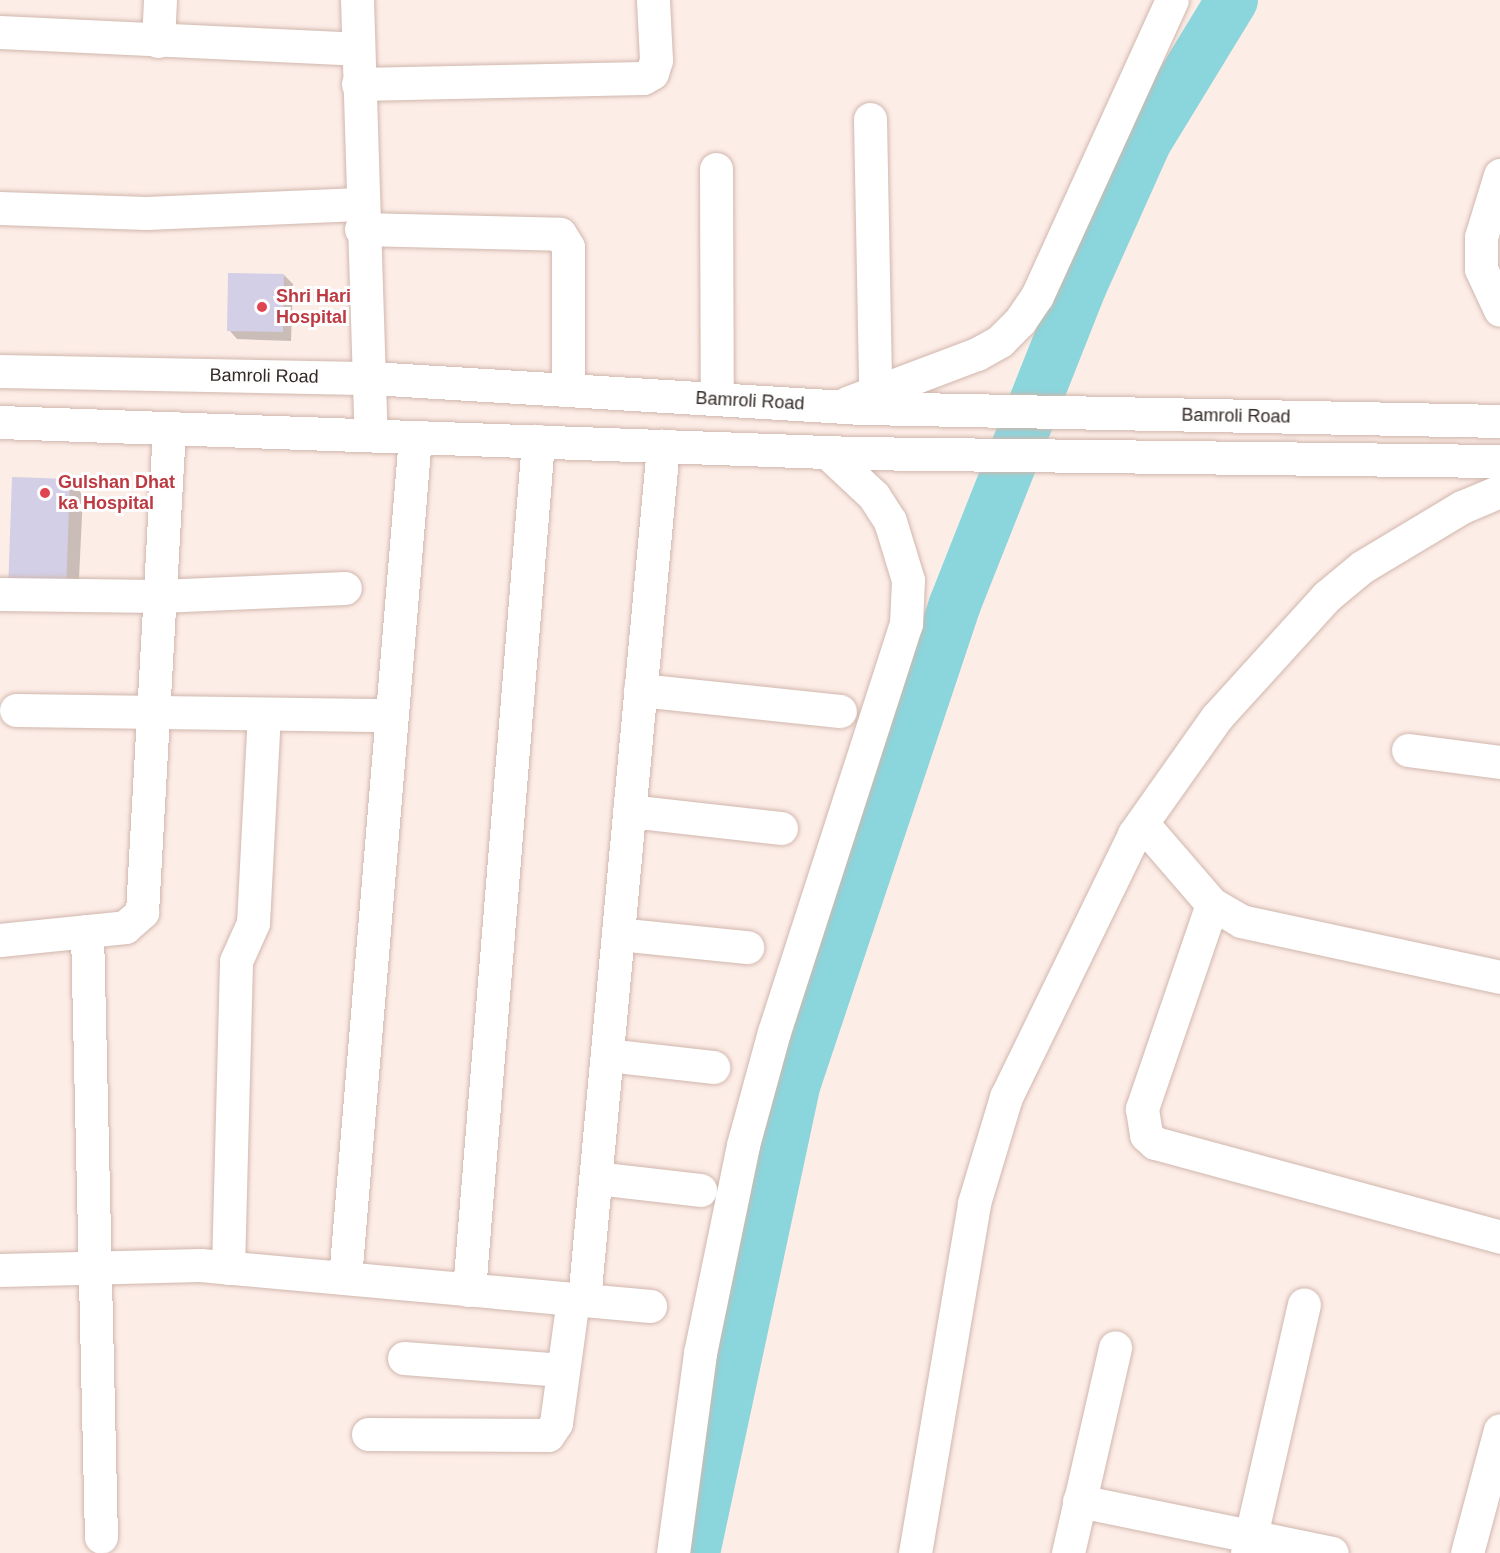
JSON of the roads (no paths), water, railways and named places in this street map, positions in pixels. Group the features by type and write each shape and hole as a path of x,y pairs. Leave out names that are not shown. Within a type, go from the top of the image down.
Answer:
{"street":[{"path":"158,41 160,0"},
{"path":"357,0 361,216 371,435"},
{"path":"358,84 643,78 652,73 656,60 653,0"},
{"path":"870,119 860,402 976,354 1000,341 1020,321 1037,296 1172,0"},
{"path":"0,32 357,49"},
{"path":"716,169 717,399"},
{"path":"1500,175 1481,237 1481,269 1500,310"},
{"path":"0,208 361,216 560,234 568,247 568,390"},
{"name":"Bamroli Road","path":"0,371 370,378 717,399 1500,421"},
{"path":"0,422 840,452 1500,461"},
{"path":"0,940 125,927 142,912 169,428"},
{"path":"345,1278 415,437"},
{"path":"469,1290 538,441"},
{"path":"368,1434 548,1435 555,1423 563,1370 579,1300 596,1178 663,446"},
{"path":"673,1553 700,1353 743,1145 774,1032 906,624 908,580 890,521 840,452"},
{"path":"915,1553 974,1203 1006,1097 1093,909 1142,823 1216,718 1327,596 1362,567 1461,507 1500,491"},
{"path":"0,594 160,596 345,588"},
{"path":"640,690 840,711"},
{"path":"16,710 392,715"},
{"path":"228,1268 236,961 254,914 264,714"},
{"path":"1408,750 1500,762"},
{"path":"629,811 781,828"},
{"path":"1142,823 1212,904 1241,921 1500,977"},
{"path":"1212,904 1142,1109 1146,1135 1155,1143 1500,1237"},
{"path":"87,931 101,1537"},
{"path":"618,934 747,947"},
{"path":"607,1055 713,1067"},
{"path":"596,1178 700,1190"},
{"path":"0,1270 95,1267 228,1268 650,1306"},
{"path":"1248,1545 1304,1304"},
{"path":"1068,1553 1078,1501 1115,1347"},
{"path":"404,1358 563,1370"},
{"path":"1467,1553 1500,1431"},
{"path":"1078,1501 1248,1545 1332,1553"}],"waterway":[{"path":"694,1553 795,1083 955,604 1081,286 1146,141 1232,0"}],"place":[{"name":"Shri Hari Hospital","path":"262,307"},
{"name":"Gulshan Dhat ka Hospital","path":"45,493"}]}
